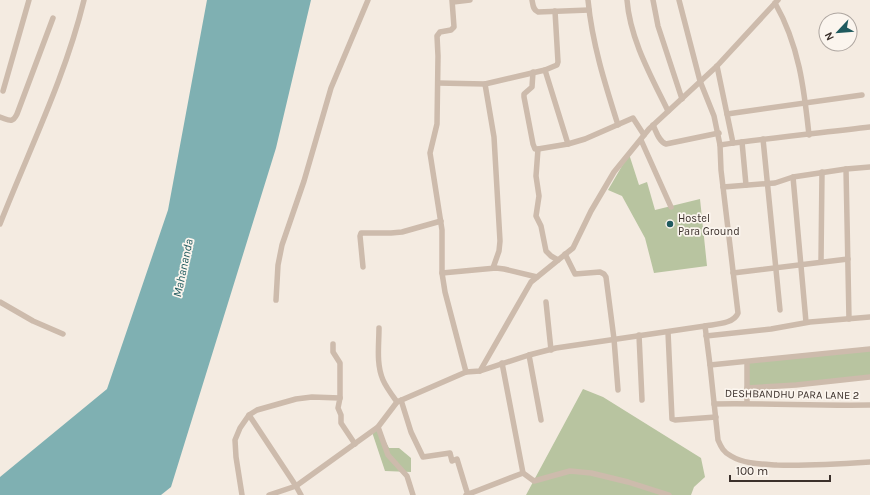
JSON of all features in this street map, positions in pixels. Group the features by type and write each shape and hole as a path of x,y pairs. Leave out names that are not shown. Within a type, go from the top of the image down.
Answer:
{"street":[{"path":"3,91 29,0"},
{"path":"0,224 49,105 74,38 84,0"},
{"path":"276,300 278,265 282,245 299,196 331,88 368,0"},
{"path":"466,372 445,292 442,273 442,230 430,152 437,124 437,36 440,32 450,30 454,27 453,1 470,0"},
{"path":"532,0 535,11 538,12 589,10"},
{"path":"588,0 601,69 618,125"},
{"path":"627,0 632,30 651,77 668,111"},
{"path":"653,0 658,26 682,99"},
{"path":"269,495 296,486 355,444 378,427 399,401 466,372 480,371 529,355 551,350 639,335 705,326 732,320 736,317 738,313 721,170 719,133 700,81 679,0"},
{"path":"480,371 531,282 572,248 591,211 614,172 653,125 717,66 776,2 785,20 799,63 806,102 809,135"},
{"path":"438,83 485,84 554,67 558,62 555,11"},
{"path":"0,117 12,121 14,120 53,18"},
{"path":"717,66 733,143"},
{"path":"545,70 568,144"},
{"path":"533,72 532,87 524,94 524,97 533,146 536,149 568,144 633,118 671,207"},
{"path":"485,84 494,137 500,241 499,251 493,268"},
{"path":"727,114 862,95"},
{"path":"653,125 660,140 666,144 719,133"},
{"path":"720,145 763,138 809,135 870,127"},
{"path":"763,138 780,310"},
{"path":"742,142 746,185"},
{"path":"538,149 536,176 539,196 536,216 541,226 545,248 551,256 558,260"},
{"path":"723,187 768,184 781,182 793,177 822,172 870,167"},
{"path":"846,169 848,319"},
{"path":"822,172 822,262"},
{"path":"793,177 806,322"},
{"path":"362,267 361,233 402,232 441,221"},
{"path":"565,254 576,275 600,272 606,277 614,339 618,390"},
{"path":"733,273 848,259"},
{"path":"442,273 493,268 504,269 537,277"},
{"path":"0,302 33,321 63,334"},
{"path":"546,302 551,350"},
{"path":"706,336 771,329 806,322 870,317"},
{"path":"705,326 718,440 722,449 730,456 738,460 761,464 806,466 870,462"},
{"path":"380,328 380,372 383,380 399,401 423,457 450,453 452,461 457,459 467,495 524,473"},
{"path":"668,332 672,419 716,417"},
{"path":"639,335 642,400"},
{"path":"333,344 333,352 340,364 340,398 338,408 341,415 341,423 355,444"},
{"path":"710,365 870,349"},
{"path":"529,355 541,420"},
{"path":"747,362 747,403"},
{"path":"502,364 524,473 534,481 570,471 591,473 628,482 669,495"},
{"path":"747,388 796,385 870,377"},
{"path":"242,495 235,440 240,428 249,416 257,410 296,399 312,397 340,398"},
{"name":"DESHBANDHU PARA LANE 2","path":"714,404 747,403 798,406 870,405"},
{"path":"249,416 301,495"},
{"path":"378,427 388,455 407,476 413,495"}],"green space":[{"name":"Hostel Para Ground","path":"629,154 639,185 647,182 655,210 700,199 707,266 654,273 645,238 622,196 608,190"},
{"path":"870,349 870,377 747,388 747,362"},
{"path":"583,389 603,397 701,458 705,477 694,487 691,495 526,495"},
{"path":"378,427 389,448 399,448 411,458 411,472 385,471 372,432"}],"water":[{"name":"Mahananda","path":"207,0 311,0 276,148 171,487 161,495 0,495 0,477 107,389 168,210"}],"place":[{"name":"Hostel Para Ground","path":"670,224"}]}
